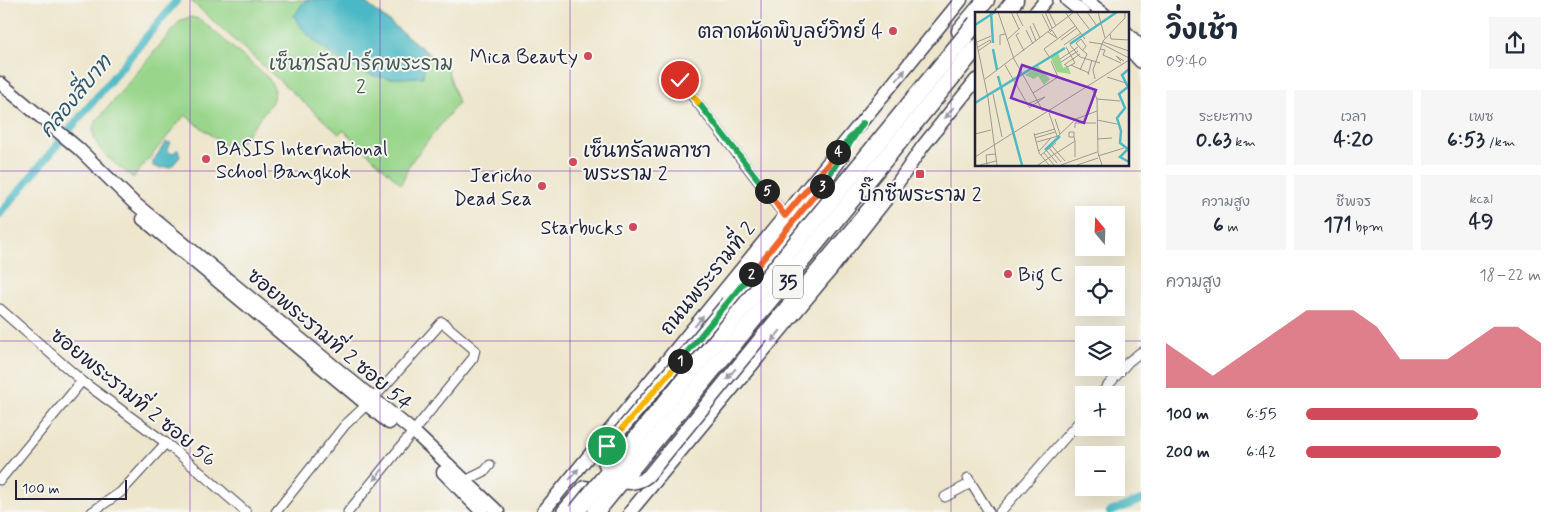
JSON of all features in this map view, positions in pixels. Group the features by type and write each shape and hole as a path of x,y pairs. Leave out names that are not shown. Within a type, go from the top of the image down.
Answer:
{"highway":[{"name":"ถนนพระรามที่ 2","path":"976,12 986,0"},
{"path":"986,12 995,0"},
{"path":"1008,12 1017,0"},
{"name":"ถนนพระรามที่ 2","path":"565,512 615,454 975,13"},
{"path":"576,512 975,24"},
{"path":"596,512 975,49"},
{"name":"35","path":"601,512 975,53"}],"main road":[{"name":"ถนนพระรามที่ 2","path":"543,512 863,123 961,0"},
{"path":"1036,12 1046,0"},
{"path":"1067,0 1082,12"},
{"path":"1086,0 1101,12"},
{"path":"1128,34 1141,47"},
{"path":"1128,48 1141,62"},
{"name":"35","path":"630,512 829,272 888,197 923,146 975,81"},
{"name":"ซอยพระรามที่ 2 ซอย 54","path":"0,83 78,149 133,202 141,217 233,289 411,435 498,512"},
{"path":"863,123 833,171 637,413 610,442 603,457 609,474 627,484 642,481 648,476 895,176 923,146"},
{"name":"ซอยพระรามที่ 2 ซอย 54","path":"411,435 482,512"}],"street":[{"path":"676,75 785,216"},
{"name":"ซอยพระรามที่ 2 ซอย 56","path":"0,309 82,381 166,443 246,512"},
{"path":"276,512 346,425 370,402 442,322 470,345 475,353 473,358 348,512"},
{"path":"1108,386 1128,362 1141,352"},
{"path":"0,480 82,381"},
{"path":"1000,512 1075,426"},
{"path":"92,512 126,488 166,443"},
{"path":"465,481 485,471 490,465"},
{"path":"945,497 970,481 989,512"}],"green space":[{"name":"เซ็นทรัลปาร์คพระราม 2","path":"190,0 362,0 447,68 458,103 411,162 401,184 343,130 339,134"},
{"path":"191,17 201,20 269,79 275,90 272,102 233,152 185,115 133,178 99,148 93,133 94,124 181,20"}],"water":[{"path":"305,0 362,0 426,52 423,77 380,77 356,69 331,55 310,36 294,16"},
{"path":"166,142 171,143 167,149 172,154 178,149 180,157 171,167 159,168 153,166 153,161"}],"waterway":[{"name":"คลองสี่บาท","path":"0,214 177,0"},
{"path":"1110,512 1141,500"}],"place":[{"name":"ตลาดนัดพิบูลย์วิทย์ 4","path":"893,31"},
{"name":"Mica Beauty","path":"588,56"},
{"name":"BASIS International School Bangkok","path":"206,159"},
{"name":"เซ็นทรัลพลาซา พระราม 2","path":"573,162"},
{"name":"บิ๊กซีพระราม 2","path":"920,174"},
{"name":"Jericho Dead Sea","path":"542,186"},
{"name":"Starbucks","path":"633,227"},
{"name":"Big C","path":"1008,274"}],"route":[{"path":"607,446 637,413 814,198 863,123 785,216 680,80"}]}
